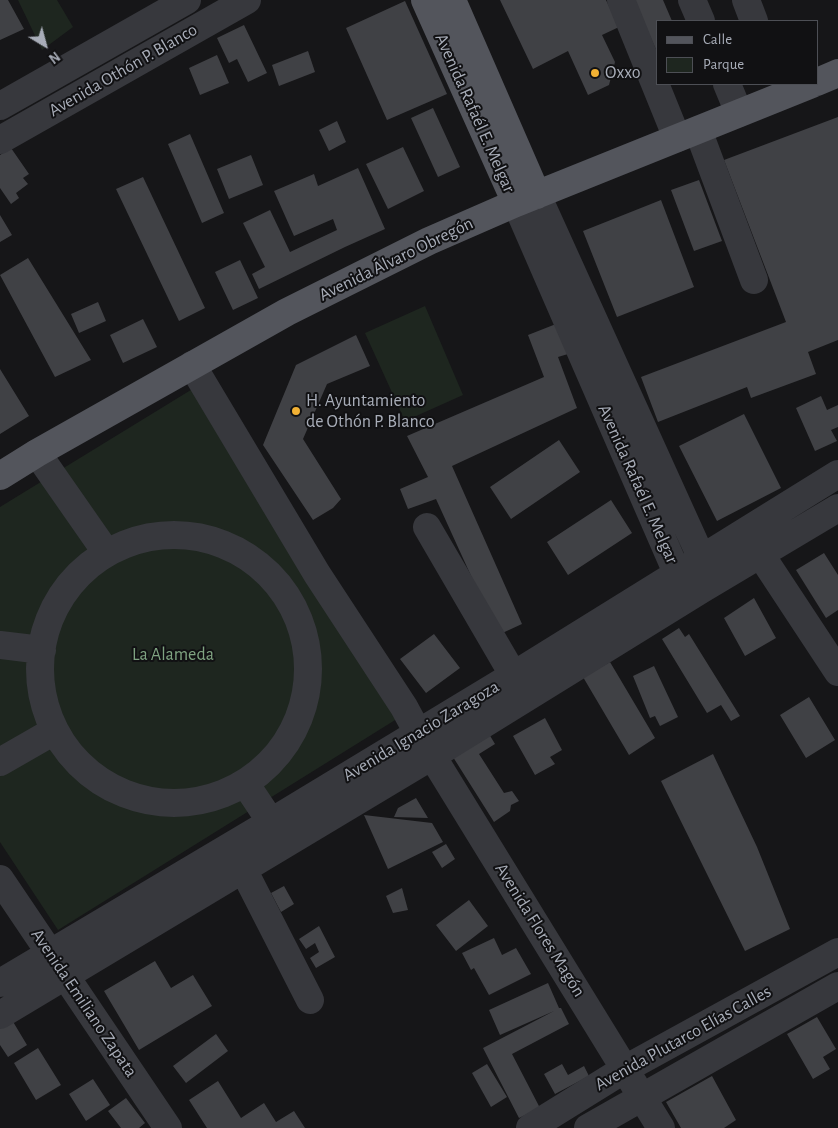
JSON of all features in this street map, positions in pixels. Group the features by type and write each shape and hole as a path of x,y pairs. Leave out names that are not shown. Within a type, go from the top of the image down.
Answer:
{"main road":[{"name":"Avenida Rafaél E. Melgar","path":"425,0 526,199"},
{"name":"Avenida Rafaél E. Melgar","path":"452,0 526,199"},
{"path":"818,82 838,74"},
{"name":"Avenida Álvaro Obregón","path":"0,476 37,453 286,312 429,241 526,199 739,113 779,90 806,85"}],"street":[{"name":"Avenida Othón P. Blanco","path":"0,106 187,0"},
{"name":"Avenida Othón P. Blanco","path":"0,140 246,0"},
{"path":"621,0 656,70"},
{"path":"692,0 701,20"},
{"path":"746,0 754,20"},
{"path":"664,85 688,134 754,280"},
{"path":"727,85 739,113"},
{"name":"Avenida Rafaél E. Melgar","path":"526,199 702,559 702,589"},
{"name":"Avenida Rafaél E. Melgar","path":"526,199 676,573 702,589"},
{"name":"Avenida Flores Magón","path":"192,365 317,574 404,707 432,756 661,1128"},
{"path":"37,453 106,552"},
{"name":"Avenida Ignacio Zaragoza","path":"0,1015 432,756 520,686 676,573 702,559 838,474"},
{"name":"Avenida Ignacio Zaragoza","path":"0,983 418,733 520,686 702,589 838,508"},
{"path":"427,527 520,686"},
{"path":"746,532 838,672"},
{"path":"154,535 205,537 252,558 287,594 307,644 306,697 284,747 245,784 195,803 141,801 92,778 57,738 40,688 43,635 66,588 106,552 154,535"},
{"path":"287,594 317,574"},
{"path":"0,645 42,650"},
{"path":"0,762 54,731"},
{"path":"245,784 271,822"},
{"path":"243,869 310,1000"},
{"name":"Avenida Emiliano Zapata","path":"0,879 168,1128"},
{"name":"Avenida Plutarco Elías Calles","path":"530,1128 625,1069 838,952"},
{"name":"Avenida Plutarco Elías Calles","path":"588,1128 838,986"}],"green space":[{"path":"18,0 57,0 73,27 42,50"},
{"path":"425,306 463,395 405,421 365,333"},
{"name":"La Alameda","path":"199,385 416,707 58,930 0,842 0,507"}],"building":[{"path":"0,0 8,0 24,29 0,40"},
{"path":"500,0 606,0 619,27 602,35 615,62 609,85 588,95 568,51 533,69"},
{"path":"634,0 663,0 672,20 656,20 656,50"},
{"path":"405,1 447,94 387,120 346,28"},
{"path":"244,25 267,73 248,82 237,59 229,63 217,38"},
{"path":"308,51 315,72 279,86 272,65"},
{"path":"217,55 229,83 200,95 189,68"},
{"path":"433,108 460,167 438,177 411,118"},
{"path":"838,117 838,340 808,352 816,374 751,398 747,387 658,422 641,377 786,322 724,160"},
{"path":"337,121 346,142 329,151 319,130"},
{"path":"190,134 224,213 202,223 168,144"},
{"path":"403,147 424,191 388,209 366,164"},
{"path":"11,148 29,174 23,178 28,184 16,193 19,198 11,204 0,188 0,155"},
{"path":"251,155 263,185 229,199 217,169"},
{"path":"358,168 385,229 259,289 252,274 265,267 243,223 270,210 290,252 337,230 333,219 294,236 274,191 314,174 318,186"},
{"path":"143,177 205,308 179,321 116,189"},
{"path":"699,180 722,241 694,251 671,190"},
{"path":"661,200 694,287 617,317 583,231"},
{"path":"0,215 12,235 0,242"},
{"path":"28,258 91,360 55,377 0,275"},
{"path":"240,260 258,298 233,310 215,272"},
{"path":"98,302 106,321 79,333 71,314"},
{"path":"143,319 157,347 123,363 110,335"},
{"path":"556,324 568,354 558,357 577,408 452,466 522,624 498,635 436,499 408,509 400,489 428,477 407,436 544,377 528,335"},
{"name":"H. Ayuntamiento de Othón P. Blanco","path":"356,335 370,366 327,384 303,439 341,499 333,508 313,520 263,445 296,365"},
{"path":"0,369 29,416 0,434"},
{"path":"821,396 827,410 838,405 838,427 831,430 837,441 815,451 796,408"},
{"path":"744,414 781,488 717,521 679,446"},
{"path":"559,440 580,472 511,519 490,487"},
{"path":"611,500 632,533 568,575 547,542"},
{"path":"824,553 838,575 838,610 826,618 796,570"},
{"path":"754,598 776,638 745,656 724,618"},
{"path":"679,628 685,637 689,634 740,716 731,721 721,705 707,713 662,639"},
{"path":"434,634 460,668 426,693 400,659"},
{"path":"610,662 655,738 629,755 583,677"},
{"path":"654,666 678,717 660,726 655,716 650,718 633,676"},
{"path":"809,697 835,740 806,758 780,715"},
{"path":"545,718 562,750 550,757 555,764 535,775 513,736"},
{"path":"489,734 495,744 479,754 504,793 512,791 519,801 511,805 510,811 494,822 453,757"},
{"path":"713,754 757,847 790,929 745,951 661,781"},
{"path":"416,798 428,818 394,817 398,808"},
{"path":"364,815 432,823 443,842 388,869"},
{"path":"446,844 455,859 442,868 432,852"},
{"path":"284,886 294,904 281,912 271,893"},
{"path":"402,888 408,910 393,913 386,896"},
{"path":"469,900 488,926 456,951 436,925"},
{"path":"319,926 335,957 316,968 310,958 319,952 315,943 306,949 299,939"},
{"path":"494,938 502,955 516,948 531,974 489,995 474,968 471,970 462,953"},
{"path":"155,961 171,988 193,975 212,1006 139,1050 104,991"},
{"path":"548,983 559,1008 561,1008 569,1024 512,1054 540,1108 519,1118 483,1048 554,1011 500,1035 489,1010"},
{"path":"817,1017 836,1049 823,1057 830,1069 813,1079 787,1034"},
{"path":"12,1020 27,1045 8,1057 0,1045 0,1028"},
{"path":"216,1034 228,1051 186,1083 173,1066"},
{"path":"38,1048 61,1085 36,1100 14,1063"},
{"path":"487,1064 507,1097 491,1107 472,1073"},
{"path":"562,1064 568,1075 584,1066 589,1076 555,1094 544,1074"},
{"path":"712,1076 736,1120 724,1128 681,1128 666,1102"},
{"path":"93,1079 110,1105 86,1121 69,1094"},
{"path":"218,1081 241,1118 264,1103 276,1122 294,1111 305,1128 207,1128 189,1100"},
{"path":"126,1098 145,1123 139,1128 121,1128 108,1111"}],"place":[{"name":"Oxxo","path":"595,73"},
{"name":"H. Ayuntamiento de Othón P. Blanco","path":"296,411"}]}
